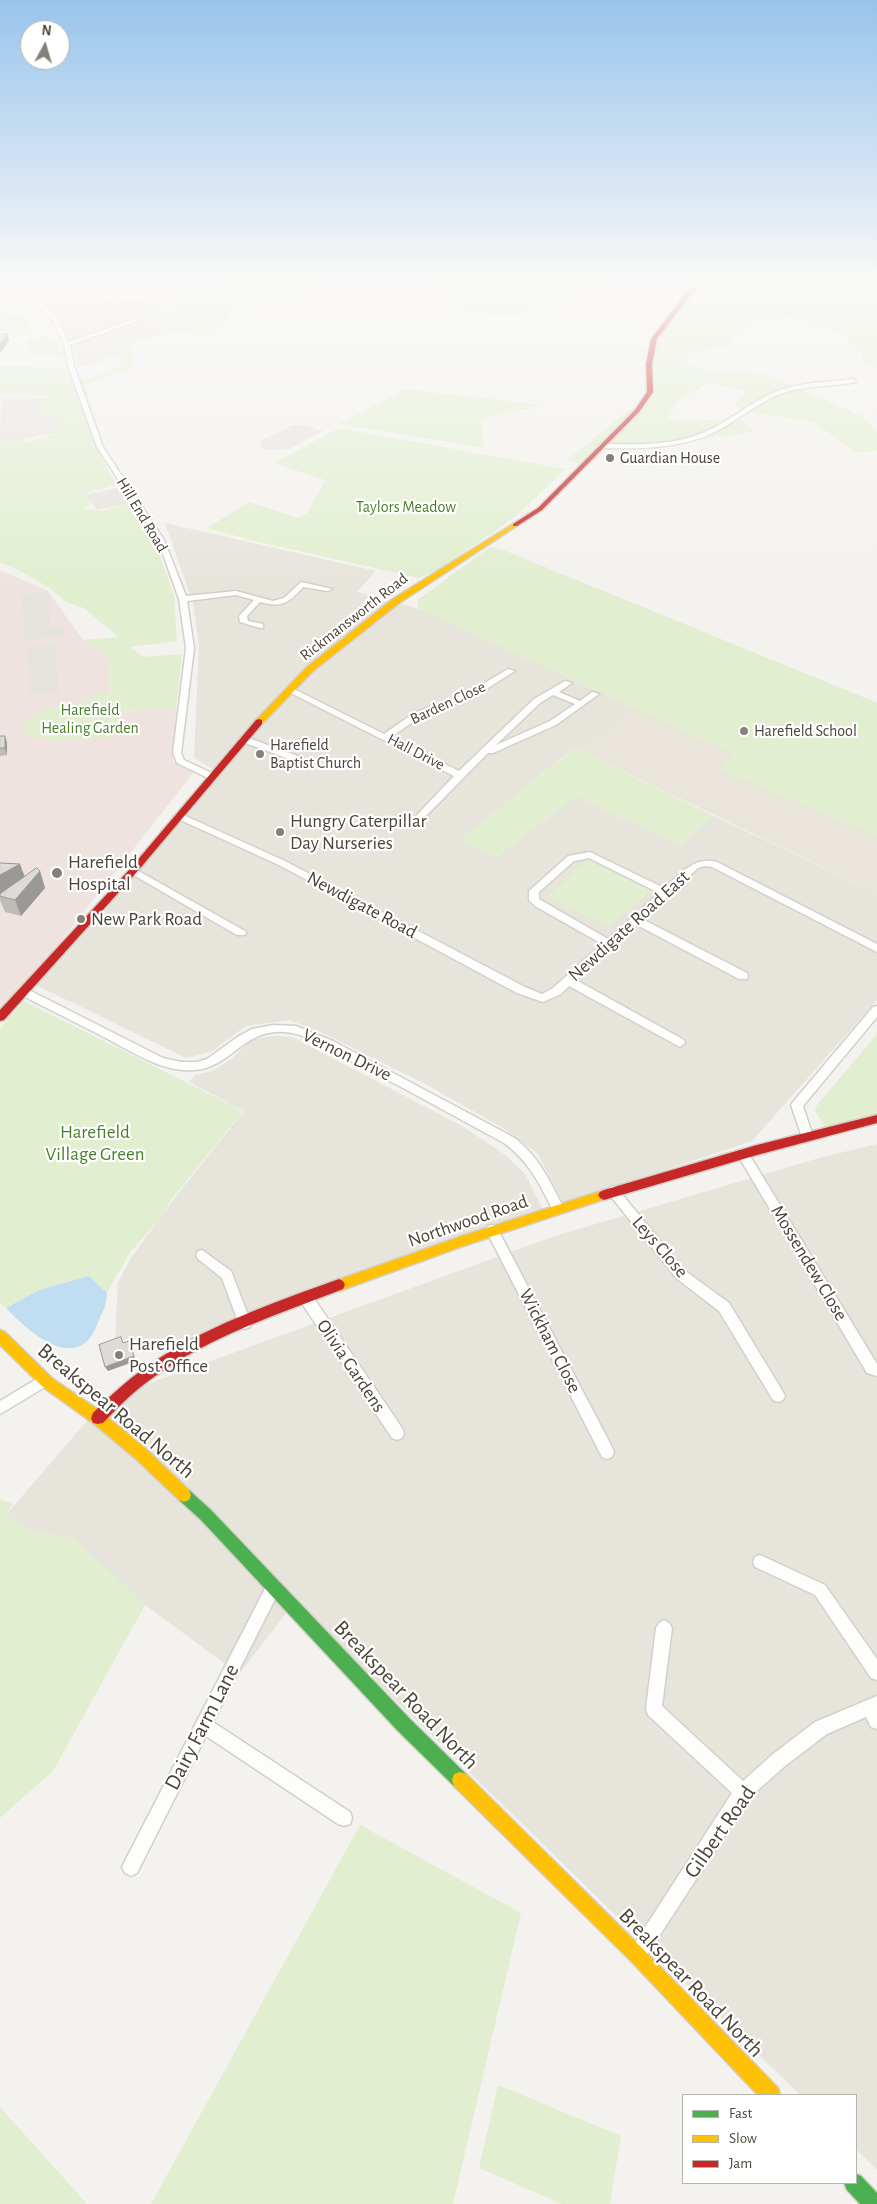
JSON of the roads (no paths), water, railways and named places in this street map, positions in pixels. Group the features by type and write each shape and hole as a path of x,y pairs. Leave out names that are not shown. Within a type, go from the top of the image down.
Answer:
{"street":[{"name":"Hill End Road","path":"78,383 100,447 161,540 183,598 190,648 177,753 180,761 210,776"},
{"name":"Rickmansworth Road","path":"0,1017 133,871 242,739 291,691 310,668 396,601 540,509 646,400 650,392 650,383"},
{"path":"601,446 678,442 706,434 783,392 842,383"},
{"path":"183,598 236,594 273,603 287,600 300,584 328,589"},
{"path":"259,600 243,616 244,622 260,626"},
{"name":"Barden Close","path":"386,737 417,715 469,696 510,670"},
{"name":"Hall Drive","path":"420,818 460,775 537,701 568,683"},
{"name":"Hall Drive","path":"291,691 460,775"},
{"path":"552,692 581,704"},
{"name":"Hall Drive","path":"482,754 553,723 595,694"},
{"path":"242,739 311,764"},
{"name":"Newdigate Road","path":"179,816 282,863 521,990 543,998"},
{"path":"610,944 538,904 534,900 534,891 572,858 590,855 666,893"},
{"name":"Newdigate Road East","path":"543,998 557,991 569,981 695,866 703,863 714,864 877,948"},
{"path":"133,871 241,933"},
{"path":"636,920 743,976"},
{"path":"569,981 680,1043"},
{"name":"Vernon Drive","path":"23,991 160,1061 177,1067 187,1068 209,1063 242,1039 256,1033 273,1029 300,1031 428,1096 514,1144 532,1162 558,1209"},
{"path":"807,1137 797,1105 877,1010"},
{"name":"Northwood Road","path":"98,1418 131,1386 153,1369 190,1347 306,1298 492,1230 613,1191 877,1119"},
{"name":"Mossendew Close","path":"743,1154 872,1369 877,1370"},
{"name":"Leys Close","path":"613,1191 680,1274 724,1307 778,1396"},
{"name":"Wickham Close","path":"492,1230 607,1452"},
{"path":"202,1255 227,1275 245,1323"},
{"name":"Olivia Gardens","path":"306,1298 397,1433"},
{"name":"Breakspear Road North","path":"0,1336 45,1380 98,1418 141,1454 206,1515 404,1725 637,1955 770,2094"},
{"path":"0,1408 45,1380"},
{"path":"760,1562 820,1590 877,1672"},
{"name":"Dairy Farm Lane","path":"131,1868 274,1586"},
{"path":"664,1628 654,1709 743,1792"},
{"name":"Gilbert Road","path":"637,1955 743,1792 821,1728 875,1711"},
{"path":"203,1724 344,1818"},
{"path":"855,2184 874,2204"}],"water":[{"path":"89,1276 107,1293 105,1307 88,1340 77,1347 65,1348 39,1337 6,1308 39,1290"}],"place":[{"name":"Guardian House","path":"610,458"},
{"name":"Harefield School","path":"744,731"},
{"name":"Harefield Baptist Church","path":"260,754"},
{"name":"Hungry Caterpillar Day Nurseries","path":"280,832"},
{"name":"Harefield Hospital","path":"57,873"},
{"name":"New Park Road","path":"81,919"},
{"name":"Harefield Post Office","path":"119,1355"}],"park label":[{"name":"Taylors Meadow","path":"406,507"},
{"name":"Harefield Healing Garden","path":"90,719"},
{"name":"Harefield Village Green","path":"95,1143"}]}
